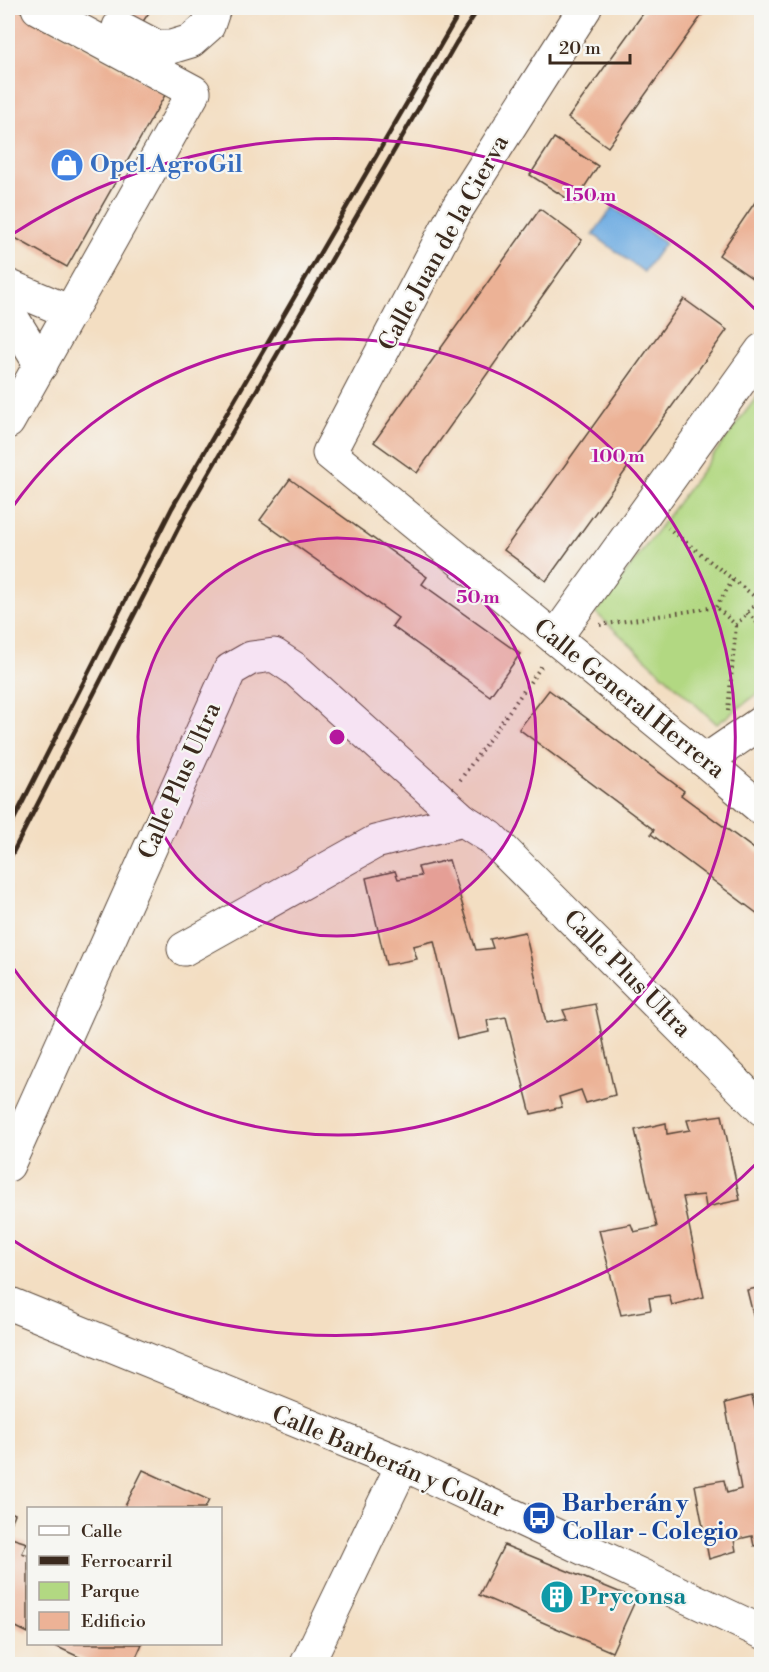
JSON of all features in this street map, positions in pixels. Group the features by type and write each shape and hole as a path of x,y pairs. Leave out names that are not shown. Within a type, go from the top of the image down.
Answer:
{"street":[{"path":"8,422 194,92 38,8"},
{"path":"83,8 157,47 171,47 191,41 208,26 214,8"},
{"name":"Calle Juan de la Cierva","path":"330,453 457,209 585,8"},
{"path":"8,286 70,312"},
{"path":"8,311 41,365"},
{"path":"563,631 762,350"},
{"name":"Calle General Herrera","path":"330,453 563,631 762,809"},
{"name":"Calle Plus Ultra","path":"8,1165 230,670 251,658 274,655 295,669 463,820 490,837 762,1109"},
{"path":"705,760 762,722"},
{"path":"184,949 375,842 463,820"},
{"name":"Calle Barberán y Collar","path":"9,1304 403,1464 762,1632"},
{"path":"307,1665 403,1464"}],"path":[{"path":"646,511 760,600 736,625 727,724 735,740"},
{"path":"716,608 733,580"},
{"path":"463,820 458,784 563,631 716,608 736,625"},
{"path":"747,613 762,627"}],"green space":[{"path":"761,391 761,691 717,724 596,613"}],"water":[{"path":"613,207 665,243 644,272 593,234"}],"building":[{"name":"Opel AgroGil","path":"8,8 15,8 165,95 67,267 8,234"},
{"path":"107,8 152,8 140,26"},
{"path":"647,8 707,8 608,147 568,118"},
{"path":"554,138 598,166 574,203 530,175"},
{"path":"762,192 762,285 719,255"},
{"path":"540,209 582,240 417,473 374,442"},
{"path":"684,299 727,330 546,581 504,550"},
{"path":"290,479 427,577 422,584 520,654 490,696 392,626 398,618 260,520"},
{"path":"549,690 684,791 681,795 762,855 762,917 651,834 654,830 519,729"},
{"path":"449,860 476,950 493,948 490,939 525,932 546,1023 567,1019 563,1010 595,1004 615,1095 586,1103 581,1090 559,1097 562,1107 531,1114 506,1017 487,1020 489,1032 457,1039 434,941 413,946 417,959 386,965 366,878 395,871 398,879 421,876 418,867"},
{"path":"722,1115 740,1200 706,1207 704,1195 683,1197 704,1297 672,1305 669,1295 649,1298 651,1310 621,1315 599,1230 631,1224 634,1232 657,1227 635,1130 666,1123 667,1134 690,1130 687,1120"},
{"path":"762,1287 762,1347 761,1347 747,1290"},
{"path":"752,1396 755,1409 762,1409 762,1545 754,1546 752,1536 734,1540 736,1551 709,1559 695,1485 724,1480 727,1493 741,1489 725,1403"},
{"path":"143,1470 209,1500 206,1507 124,1507"},
{"path":"8,1511 15,1514 8,1531"},
{"path":"8,1537 27,1543 22,1553 27,1555 27,1632 8,1623"},
{"name":"Pryconsa","path":"504,1545 636,1599 612,1652 479,1595"},
{"path":"53,1645 142,1645 133,1664 94,1664"}],"railway":[{"path":"8,831 172,508 462,8"},
{"path":"8,862 186,513 456,43 479,8"}],"place":[{"name":"Opel AgroGil","path":"67,165"},
{"name":"Barberán y Collar - Colegio","path":"539,1518"},
{"name":"Pryconsa","path":"557,1597"}]}
